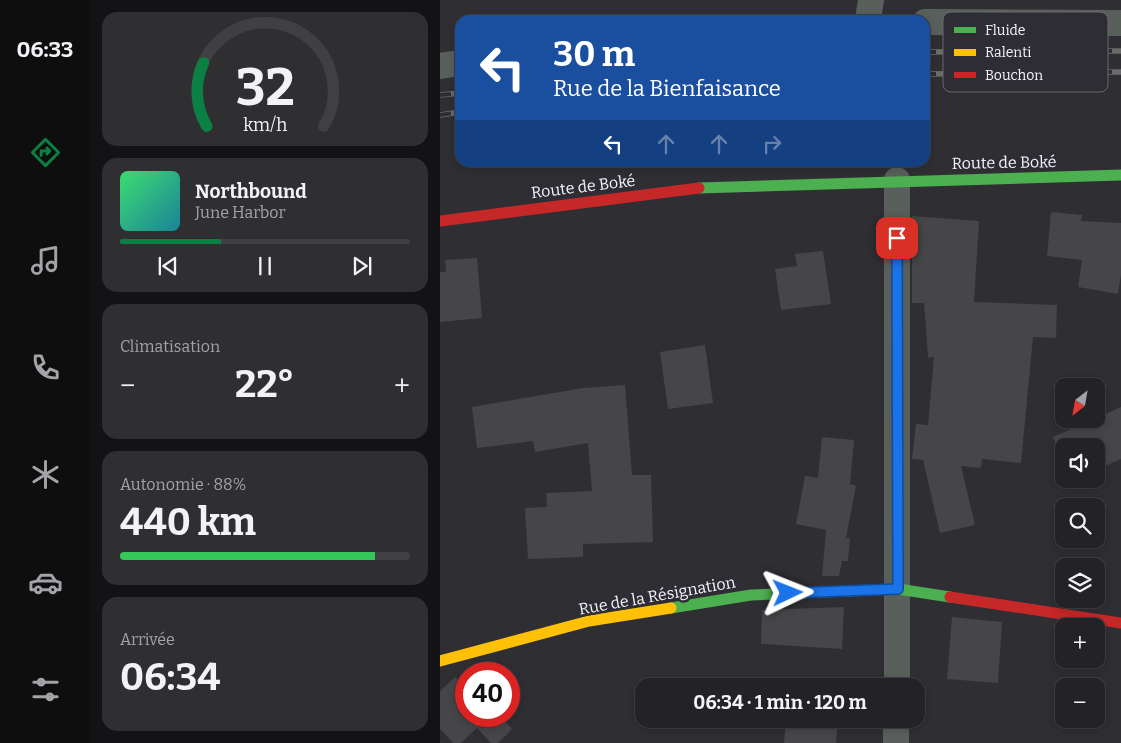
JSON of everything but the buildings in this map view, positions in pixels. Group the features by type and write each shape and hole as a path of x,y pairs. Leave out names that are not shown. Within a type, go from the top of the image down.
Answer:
{"street":[{"path":"869,15 871,0"},
{"path":"930,22 943,22"},
{"path":"1108,23 1121,23"},
{"path":"440,66 455,64"},
{"name":"Route de Boké","path":"440,221 690,188 897,180 1121,175"},
{"path":"897,180 897,678"},
{"name":"Rue de la Résignation","path":"440,661 590,621 751,595 898,589 1121,623"},
{"path":"896,728 896,743"}],"railway":[{"path":"1108,51 1121,51"},
{"path":"930,52 943,52"},
{"path":"1108,72 1121,72"},
{"path":"930,74 943,74"},
{"path":"440,95 455,94"},
{"path":"440,115 455,113"}],"traffic: fast":[{"path":"699,188 1121,175"},
{"path":"671,608 751,595 898,589 950,597"}],"traffic: slow":[{"path":"440,661 589,621 671,608"}],"traffic: jam":[{"path":"440,221 699,188"},
{"path":"950,597 1121,623"}],"route":[{"path":"788,593 898,589 897,238"}]}
